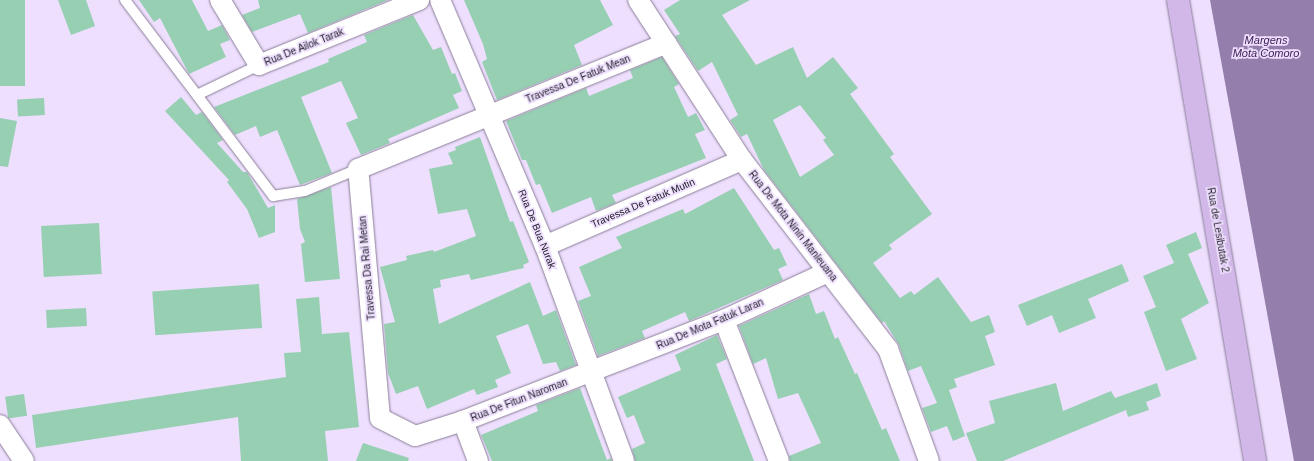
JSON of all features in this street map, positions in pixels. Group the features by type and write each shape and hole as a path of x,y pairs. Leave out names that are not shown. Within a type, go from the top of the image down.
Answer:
{"main road":[{"name":"Rua de Lesibutak 2","path":"1178,0 1255,461"}],"street":[{"name":"Rua De Ailok Tarak","path":"220,0 259,65 419,0"},
{"name":"Rua De Bua Nurak","path":"440,0 490,114 545,246 624,461"},
{"name":"Rua De Mota Ninin Manleuana","path":"638,0 742,160 888,349 929,461"},
{"name":"Travessa De Fatuk Mean","path":"490,114 666,43"},
{"path":"358,169 490,114"},
{"name":"Travessa De Fatuk Mutin","path":"545,246 742,160"},
{"name":"Travessa Da Rai Metan","path":"358,169 380,418 415,436 464,421"},
{"name":"Rua De Mota Fatuk Laran","path":"592,373 724,320 828,272"},
{"path":"724,320 779,461"},
{"name":"Rua De Fitun Naroman","path":"478,461 464,421 592,373"},
{"path":"0,425 24,461"}],"lane":[{"path":"125,0 273,196 305,191 358,169"},
{"path":"198,95 259,65"}],"water":[{"name":"Margens Mota Comoro","path":"1210,0 1314,0 1314,461 1294,461"}],"building":[{"path":"0,0 25,0 25,86 0,86"},
{"path":"58,0 86,0 95,26 71,35"},
{"path":"139,0 192,0 208,31 222,25 230,40 220,44 226,57 189,74 160,18 154,22"},
{"path":"258,0 388,0 308,33 300,14 252,32 242,15 260,8"},
{"path":"464,0 600,0 613,25 574,45 582,65 497,100 482,62 487,59 483,44"},
{"path":"680,0 750,0 722,15 756,65 793,47 807,78 833,57 858,88 850,94 894,154 890,157 932,214 889,245 892,249 873,263 900,298 911,291 914,295 938,277 971,322 989,315 995,332 985,336 995,365 954,379 957,387 949,390 965,436 953,441 947,426 931,432 922,408 937,403 921,366 908,371 899,345 884,321 882,323 764,170 747,134 741,137 730,120 738,115 712,62 698,71 675,36 680,34 664,10","holes":["800,105 826,138 823,140 834,155 800,177 773,120"]},
{"path":"413,15 433,50 441,47 452,74 455,73 462,91 453,95 459,108 388,139 390,143 361,155 346,123 358,118 341,81 301,97 332,173 300,185 277,130 260,137 256,126 235,135 214,107 329,62 328,59 367,42 364,35"},
{"path":"662,57 679,84 674,87 688,117 696,113 705,130 695,134 706,158 612,195 616,203 596,211 591,197 552,213 540,184 536,185 526,160 522,160 506,121 586,88 589,96 633,78 630,70"},
{"path":"181,97 196,115 202,112 223,140 217,143 243,172 247,172 268,208 275,205 275,232 259,238 247,209 227,182 229,180 165,111"},
{"path":"44,98 45,115 18,116 17,99"},
{"path":"0,118 17,121 8,167 0,166"},
{"path":"480,137 510,222 513,221 529,262 523,265 524,268 471,280 469,274 440,280 441,287 433,289 439,324 530,282 543,316 556,310 576,365 560,371 556,362 543,364 528,324 496,336 511,373 495,380 498,387 477,395 474,389 427,409 418,386 396,394 388,373 384,324 395,322 380,267 407,260 406,256 433,250 434,252 476,236 467,209 438,214 429,169 453,164 448,153 456,150 455,147"},
{"path":"331,187 340,279 305,282 301,244 305,242 300,229 297,199"},
{"path":"734,188 774,250 779,248 787,265 778,269 783,280 689,321 685,312 642,331 645,338 598,356 578,301 591,296 579,267 622,248 616,237 683,209 685,214"},
{"path":"99,223 102,274 44,277 41,226"},
{"path":"1196,232 1202,248 1188,254 1209,303 1181,319 1197,359 1166,371 1144,312 1156,307 1143,276 1174,263 1166,245"},
{"path":"1122,264 1129,281 1088,299 1096,318 1059,333 1052,315 1027,326 1018,305"},
{"path":"259,284 262,328 155,335 152,291"},
{"path":"809,294 816,314 824,311 835,339 838,337 855,374 857,373 882,430 886,428 900,461 790,461 789,456 821,443 798,393 778,399 766,358 753,364 739,326"},
{"path":"319,297 322,334 349,332 359,427 325,431 328,461 241,461 238,417 36,448 32,415 286,377 284,353 301,352 296,299"},
{"path":"86,308 87,326 47,328 46,310"},
{"path":"717,335 727,359 716,364 754,461 635,461 632,449 645,443 634,415 627,418 618,397 681,370 675,355"},
{"path":"1056,383 1063,411 1111,391 1115,398 1157,383 1161,396 1146,402 1149,410 1128,417 1126,410 1003,461 977,461 966,433 995,423 989,401"},
{"path":"580,388 607,460 611,458 612,461 492,461 481,435 538,411 536,405"},
{"path":"24,394 27,416 8,418 5,397"},
{"path":"363,443 409,458 408,461 356,461"}]}
